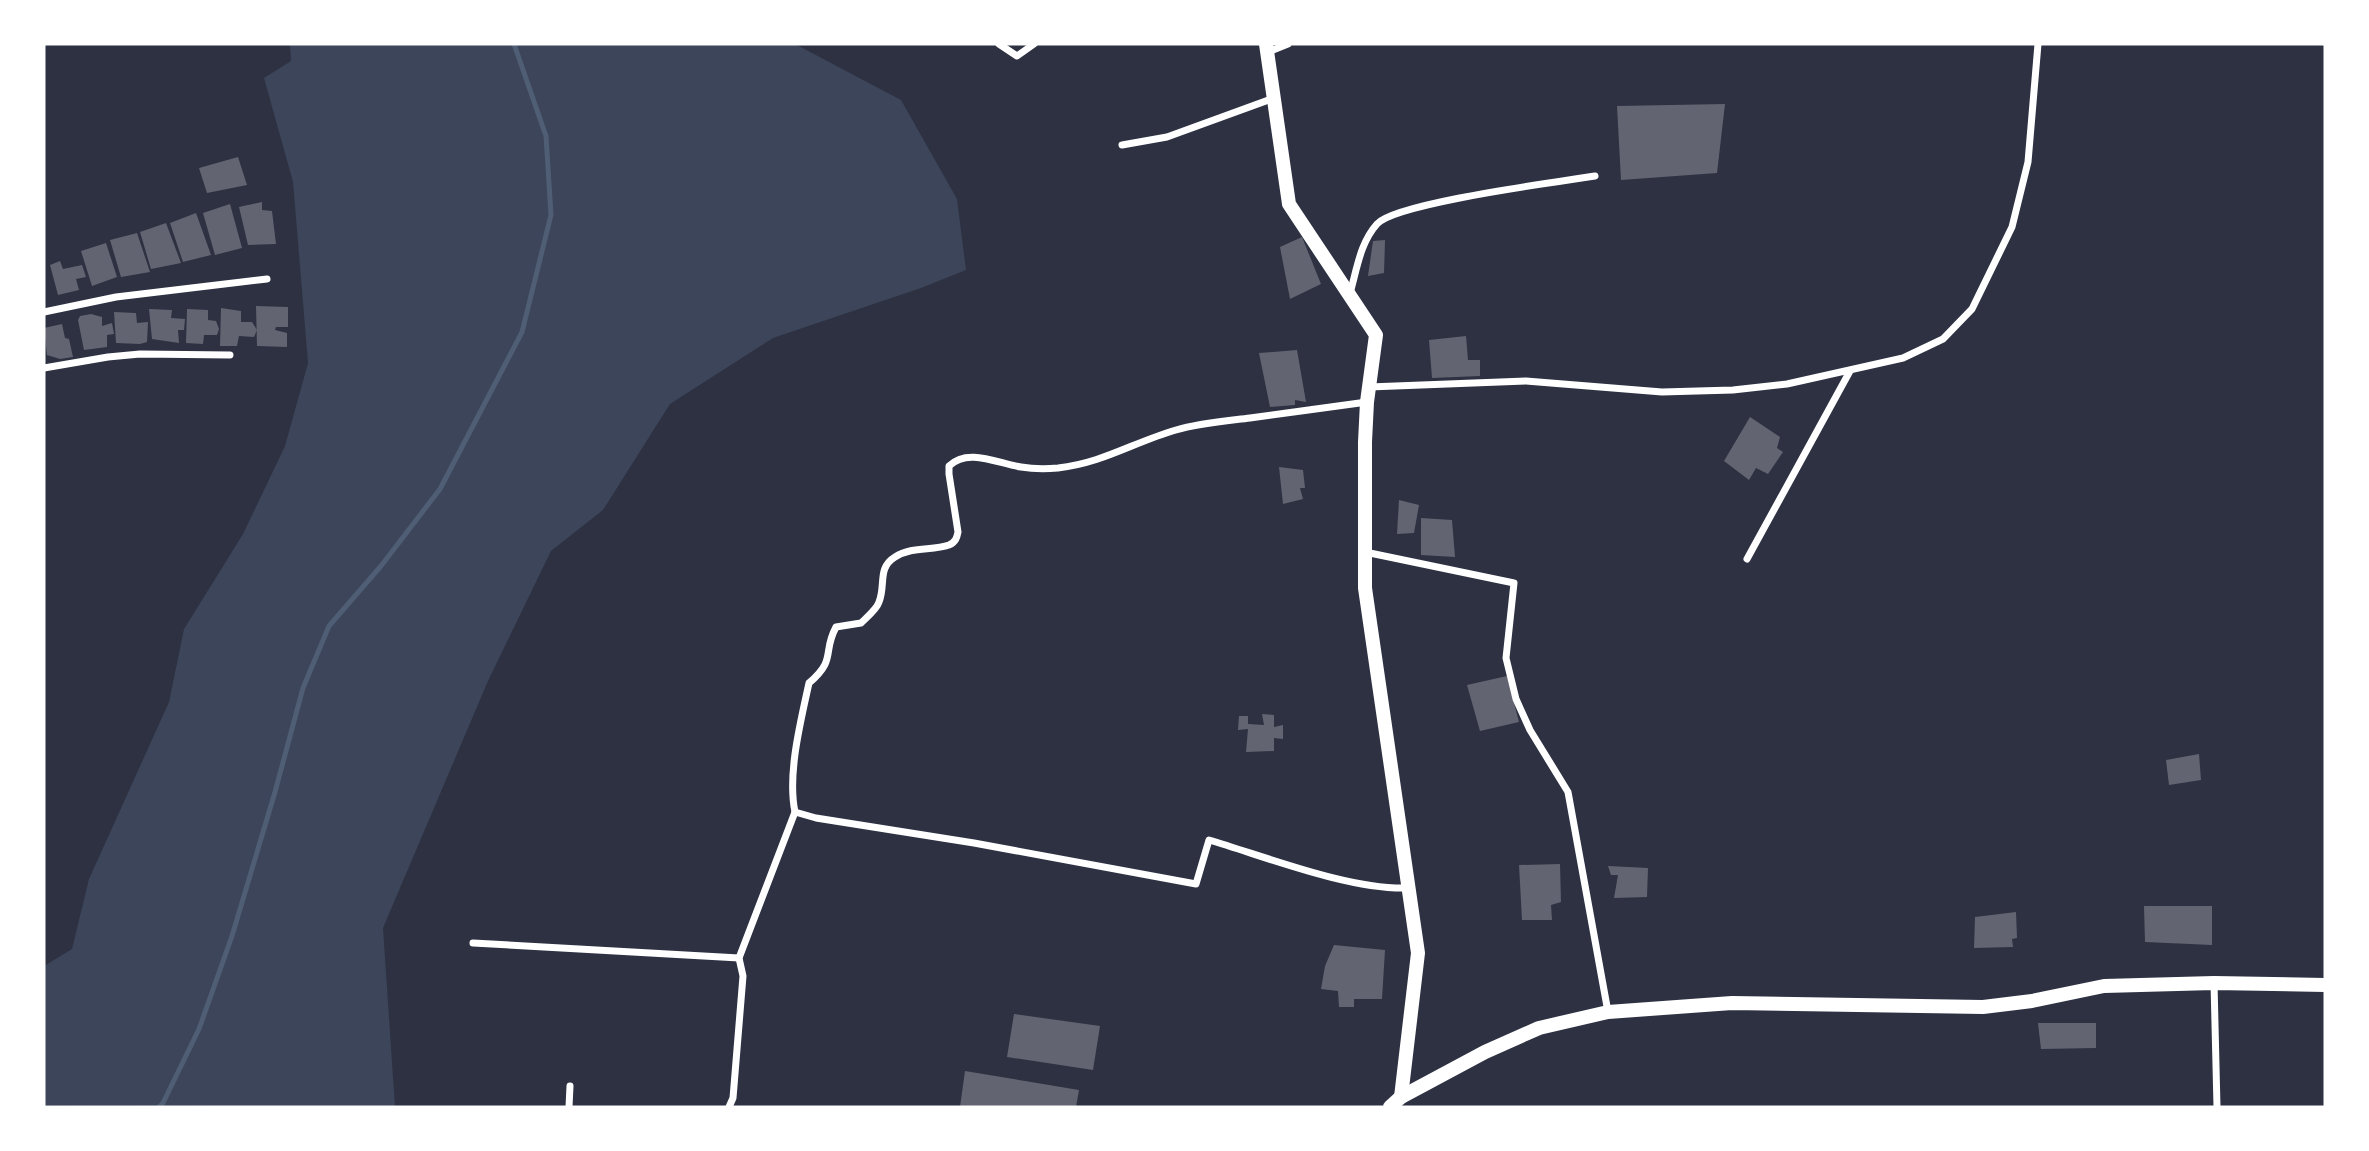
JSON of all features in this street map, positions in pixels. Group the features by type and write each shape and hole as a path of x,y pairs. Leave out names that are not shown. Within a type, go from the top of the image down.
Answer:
{"main road":[{"path":"1266,48 1289,204 1376,335 1367,402 1365,588 1418,953 1404,1102"},
{"path":"1390,1107 1404,1102 1485,1052 1539,1028 1608,1012 1732,1003 1983,1007 2032,1001 2104,986 2214,983 2325,985"}],"street":[{"path":"999,44 1017,56 1034,44"},
{"path":"1266,48 1288,44"},
{"path":"1369,387 1526,381 1662,393 1733,390 1787,384 1850,371 1903,358 1943,340 1972,309 2012,227 2028,162 2038,44"},
{"path":"1122,145 1167,136 1274,98"},
{"path":"1349,297 1362,249 1378,222 1391,214 1595,176"},
{"path":"44,312 116,297 267,279"},
{"path":"44,368 140,354 230,355"},
{"path":"1747,559 1850,371"},
{"path":"729,1107 733,1098 743,976 739,958 795,812 791,796 809,683 822,672 829,658 831,635 836,627 862,623 879,603 885,565 904,552 950,544 956,540 958,531 949,466 954,461 967,457 1032,468 1080,465 1184,428 1367,402"},
{"path":"1365,552 1514,583 1506,658 1516,699 1530,730 1568,792 1608,1012"},
{"path":"795,812 1196,884 1209,839 1362,884 1408,888"},
{"path":"473,943 739,958"},
{"path":"2214,983 2217,1107"},
{"path":"569,1086 569,1107"}],"shaded area":[{"path":"290,44 795,44 901,100 957,199 966,270 773,338 670,404 603,510 551,551 488,681 383,928 395,1107 44,1105 44,966 72,949 89,879 169,702 184,629 243,534 285,446 308,363 293,182 264,78 291,61"}],"building":[{"path":"1725,104 1717,173 1621,180 1617,106"},
{"path":"238,157 247,185 207,193 199,168"},
{"path":"262,202 262,210 272,211 276,244 248,245 239,207"},
{"path":"230,204 242,248 215,255 203,213"},
{"path":"196,213 211,255 183,262 170,223"},
{"path":"166,223 181,263 151,269 140,232"},
{"path":"137,233 150,272 121,277 110,240"},
{"path":"1302,237 1321,284 1290,299 1280,247"},
{"path":"1385,240 1384,273 1368,276 1373,241"},
{"path":"106,243 117,277 92,286 81,251"},
{"path":"60,261 63,269 82,265 86,277 76,279 79,290 58,295 50,265"},
{"path":"256,306 288,307 288,327 276,327 275,330 287,333 287,347 257,346"},
{"path":"221,308 241,311 241,322 252,322 257,330 254,337 239,336 237,346 220,346"},
{"path":"149,309 172,310 171,318 185,319 184,330 178,330 179,343 152,339"},
{"path":"187,309 208,310 208,320 216,321 219,329 217,335 204,335 203,344 186,343"},
{"path":"114,312 136,313 137,323 148,322 147,342 116,343"},
{"path":"91,314 102,317 102,326 112,323 114,334 107,335 107,347 84,350 78,320 80,316"},
{"path":"62,324 73,357 60,359 47,355 44,328"},
{"path":"1466,336 1468,360 1480,360 1480,376 1432,378 1429,340"},
{"path":"1297,350 1306,402 1295,400 1295,405 1270,407 1259,353"},
{"path":"1750,417 1780,437 1777,448 1783,452 1768,474 1756,468 1749,480 1724,461"},
{"path":"1279,467 1303,470 1305,488 1300,488 1303,499 1283,504"},
{"path":"1399,500 1419,505 1414,533 1397,534"},
{"path":"1421,518 1452,520 1455,557 1421,555"},
{"path":"1507,676 1519,722 1480,731 1467,685"},
{"path":"1262,714 1274,715 1274,727 1283,725 1283,739 1274,738 1274,751 1246,752 1248,729 1238,730 1239,716 1248,716 1248,724 1264,725"},
{"path":"2199,754 2201,780 2169,785 2166,760"},
{"path":"1560,864 1561,902 1551,905 1552,920 1522,920 1519,865"},
{"path":"1608,866 1648,868 1647,897 1614,898 1618,875 1611,875"},
{"path":"2144,906 2212,906 2212,945 2145,942"},
{"path":"2016,912 2017,938 2012,939 2013,947 1974,948 1975,917"},
{"path":"1334,945 1385,950 1382,999 1354,999 1354,1007 1339,1007 1338,991 1321,989 1325,966"},
{"path":"1014,1014 1100,1026 1093,1070 1007,1057"},
{"path":"2038,1023 2096,1023 2096,1048 2041,1049"},
{"path":"965,1071 1079,1090 1076,1107 960,1107"}],"waterway":[{"path":"159,1107 199,1029 232,936 303,688 329,626 381,566 440,489 522,332 551,215 546,136 514,44"}]}
